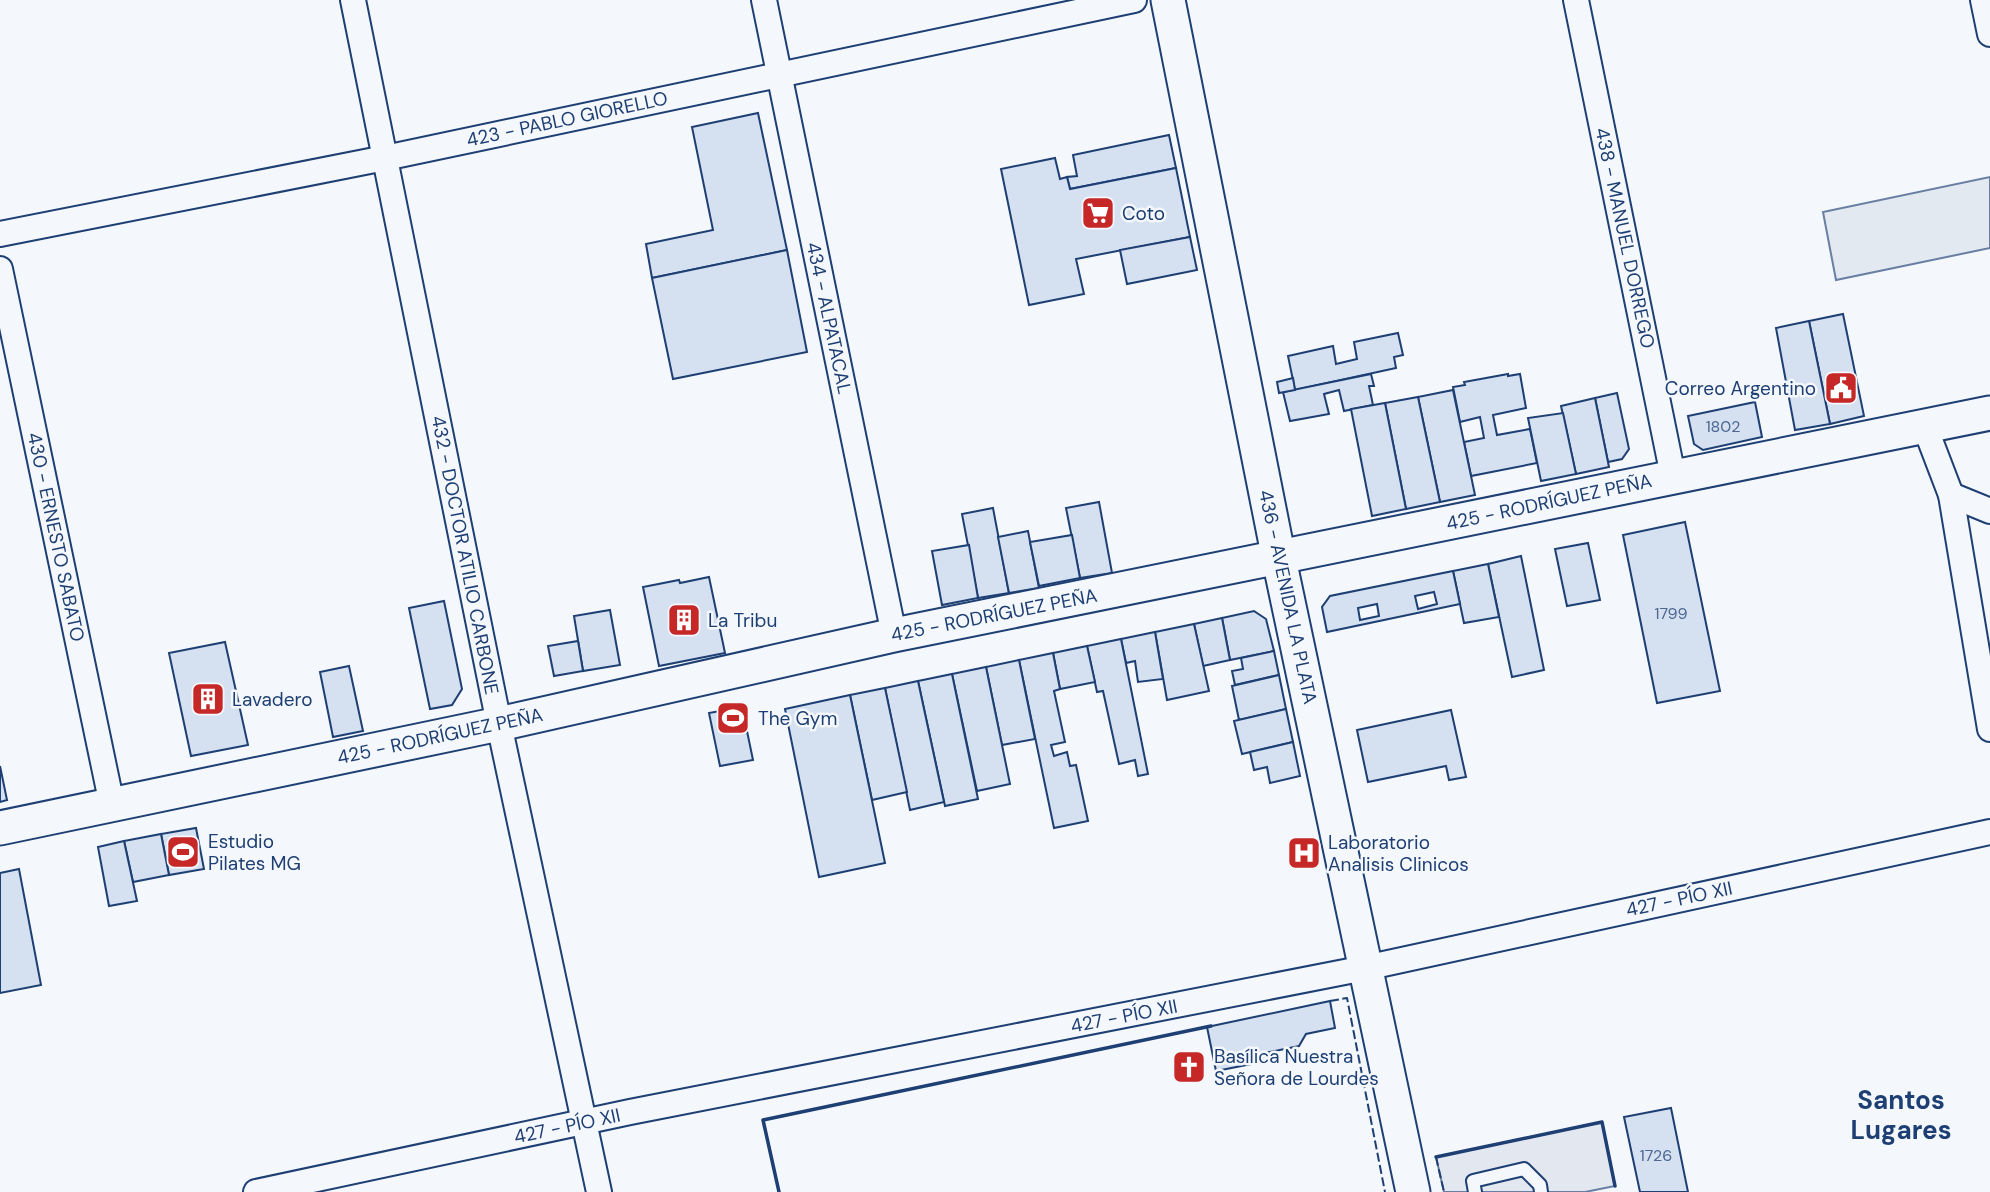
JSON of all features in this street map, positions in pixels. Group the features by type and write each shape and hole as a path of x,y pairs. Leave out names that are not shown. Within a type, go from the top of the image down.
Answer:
{"street":[{"name":"432 - DOCTOR ATILIO CARBONE","path":"353,0 499,724 599,1192"},
{"name":"434 - ALPATACAL","path":"764,0 894,635"},
{"name":"423 - PABLO GIORELLO","path":"0,234 385,158 1134,0"},
{"name":"436 - AVENIDA LA PLATA","path":"1168,0 1279,559 1413,1192"},
{"name":"438 - MANUEL DORREGO","path":"1576,0 1673,476"},
{"path":"1983,0 1990,34"},
{"name":"430 - ERNESTO SABATO","path":"0,269 112,805"},
{"name":"425 - RODRÍGUEZ PEÑA","path":"0,828 499,724 894,635 1990,413"},
{"path":"1925,427 1951,495 1990,729"},
{"path":"1951,495 1990,512"},
{"name":"427 - PÍO XII","path":"256,1192 585,1122 1365,968 1990,832"}],"lane":[{"path":"1475,1192 1473,1181 1524,1169 1540,1185 1541,1192"}],"shaded area":[{"path":"1990,177 1990,248 1836,280 1823,212"},
{"path":"1602,1122 1615,1186 1585,1192 1444,1192 1436,1157"}],"building":[{"path":"758,113 787,250 652,278 646,244 713,230 692,127"},
{"path":"1169,135 1176,168 1070,189 1067,177 1077,176 1073,155"},
{"name":"Coto","path":"1055,158 1060,179 1067,177 1070,189 1176,168 1190,237 1076,259 1084,294 1029,305 1001,169"},
{"path":"1190,237 1197,270 1127,284 1120,250"},
{"path":"787,250 807,352 673,379 652,278"},
{"path":"1843,314 1864,416 1830,424 1809,321"},
{"path":"1809,321 1830,424 1795,430 1776,328"},
{"path":"1398,333 1403,355 1394,357 1396,368 1295,390 1288,356 1333,346 1336,364 1357,359 1354,342"},
{"path":"1371,374 1374,386 1369,386 1373,405 1344,411 1339,390 1324,394 1329,414 1290,421 1283,392"},
{"path":"1520,374 1526,408 1493,415 1497,435 1530,429 1537,463 1471,476 1464,442 1484,438 1480,417 1460,422 1453,387 1465,385 1464,382"},
{"path":"1293,378 1295,390 1279,393 1277,382"},
{"path":"1453,390 1475,495 1440,502 1418,397"},
{"path":"1617,393 1629,449 1622,459 1608,462 1595,398"},
{"path":"1418,397 1440,502 1406,509 1385,403"},
{"path":"1595,398 1609,467 1576,474 1561,406"},
{"path":"1755,402 1762,437 1703,450 1694,444 1688,416"},
{"path":"1385,403 1406,509 1372,516 1351,409"},
{"path":"1563,413 1576,474 1541,481 1528,418"},
{"path":"1099,502 1112,573 1080,578 1066,508"},
{"path":"993,508 1009,593 978,598 962,514"},
{"path":"1685,522 1720,691 1657,703 1623,535"},
{"path":"1028,531 1039,588 1009,593 998,537"},
{"path":"1072,535 1080,578 1039,586 1030,542"},
{"path":"1588,543 1600,600 1567,606 1555,549"},
{"path":"969,545 978,598 942,605 932,551"},
{"path":"1521,556 1544,670 1512,677 1488,564"},
{"path":"1488,564 1499,617 1464,623 1453,571"},
{"path":"1453,571 1460,604 1327,632 1322,607 1330,596","holes":["1434,592 1437,604 1418,609 1415,596","1377,604 1379,616 1360,620 1358,608"]},
{"name":"La Tribu","path":"709,577 725,653 659,666 643,587"},
{"path":"444,601 462,689 452,705 430,709 409,608"},
{"path":"610,610 620,665 583,671 574,616"},
{"path":"1254,611 1266,619 1274,651 1230,660 1222,618"},
{"path":"1222,618 1230,660 1203,666 1194,624"},
{"path":"1194,624 1209,691 1167,700 1155,632"},
{"path":"1155,632 1163,679 1138,682 1135,661 1126,663 1121,639"},
{"path":"1121,639 1148,774 1138,776 1135,760 1119,764 1103,691 1097,692 1087,646"},
{"path":"578,641 583,671 554,676 548,646"},
{"name":"Lavadero","path":"225,642 248,745 191,756 169,653"},
{"path":"1087,646 1095,682 1060,689 1053,653"},
{"path":"1274,651 1279,675 1235,685 1232,671 1243,669 1241,658"},
{"path":"1053,653 1060,689 1054,691 1065,742 1051,745 1054,756 1067,752 1070,766 1076,765 1088,821 1054,828 1019,660"},
{"path":"1019,660 1035,739 1002,745 986,667"},
{"path":"349,666 363,731 333,737 320,672"},
{"path":"986,667 1010,784 977,791 952,674"},
{"path":"952,674 978,799 945,806 918,681"},
{"path":"1279,675 1286,709 1239,720 1232,686"},
{"path":"918,681 944,802 910,810 885,688"},
{"path":"885,688 907,792 872,800 850,695"},
{"path":"850,695 885,863 819,877 785,709"},
{"path":"742,707 753,760 720,766 709,713"},
{"path":"1286,709 1293,742 1242,754 1234,721"},
{"path":"1451,710 1466,777 1449,780 1446,766 1368,782 1357,730"},
{"path":"1293,742 1300,776 1270,783 1267,767 1254,770 1250,752"},
{"path":"0,766 7,800 0,802"},
{"name":"Estudio Pilates MG","path":"196,828 204,869 169,875 161,834"},
{"path":"161,834 169,875 133,882 124,841"},
{"path":"124,841 137,901 109,906 98,847"},
{"path":"19,869 41,985 0,993 0,873"},
{"path":"1330,1001 1335,1028 1306,1034 1299,1046 1265,1053 1267,1061 1216,1071 1207,1027"},
{"path":"1671,1108 1688,1192 1640,1192 1624,1117"}],"fence":[{"path":"1330,1001 1347,998 1385,1192"},
{"path":"1436,1157 1444,1192"}],"wall":[{"path":"779,1192 763,1120 1211,1026"},
{"path":"1436,1157 1602,1122 1615,1186"}],"place":[{"name":"Coto","path":"1098,213"},
{"name":"Correo Argentino","path":"1841,388"},
{"name":"La Tribu","path":"684,620"},
{"name":"Lavadero","path":"208,699"},
{"name":"The Gym","path":"733,718"},
{"name":"Estudio Pilates MG","path":"183,852"},
{"name":"Laboratorio Analisis Clinicos","path":"1304,853"},
{"name":"Basílica Nuestra Señora de Lourdes","path":"1189,1067"}],"district":[{"name":"Santos Lugares","path":"1901,1115"}]}
